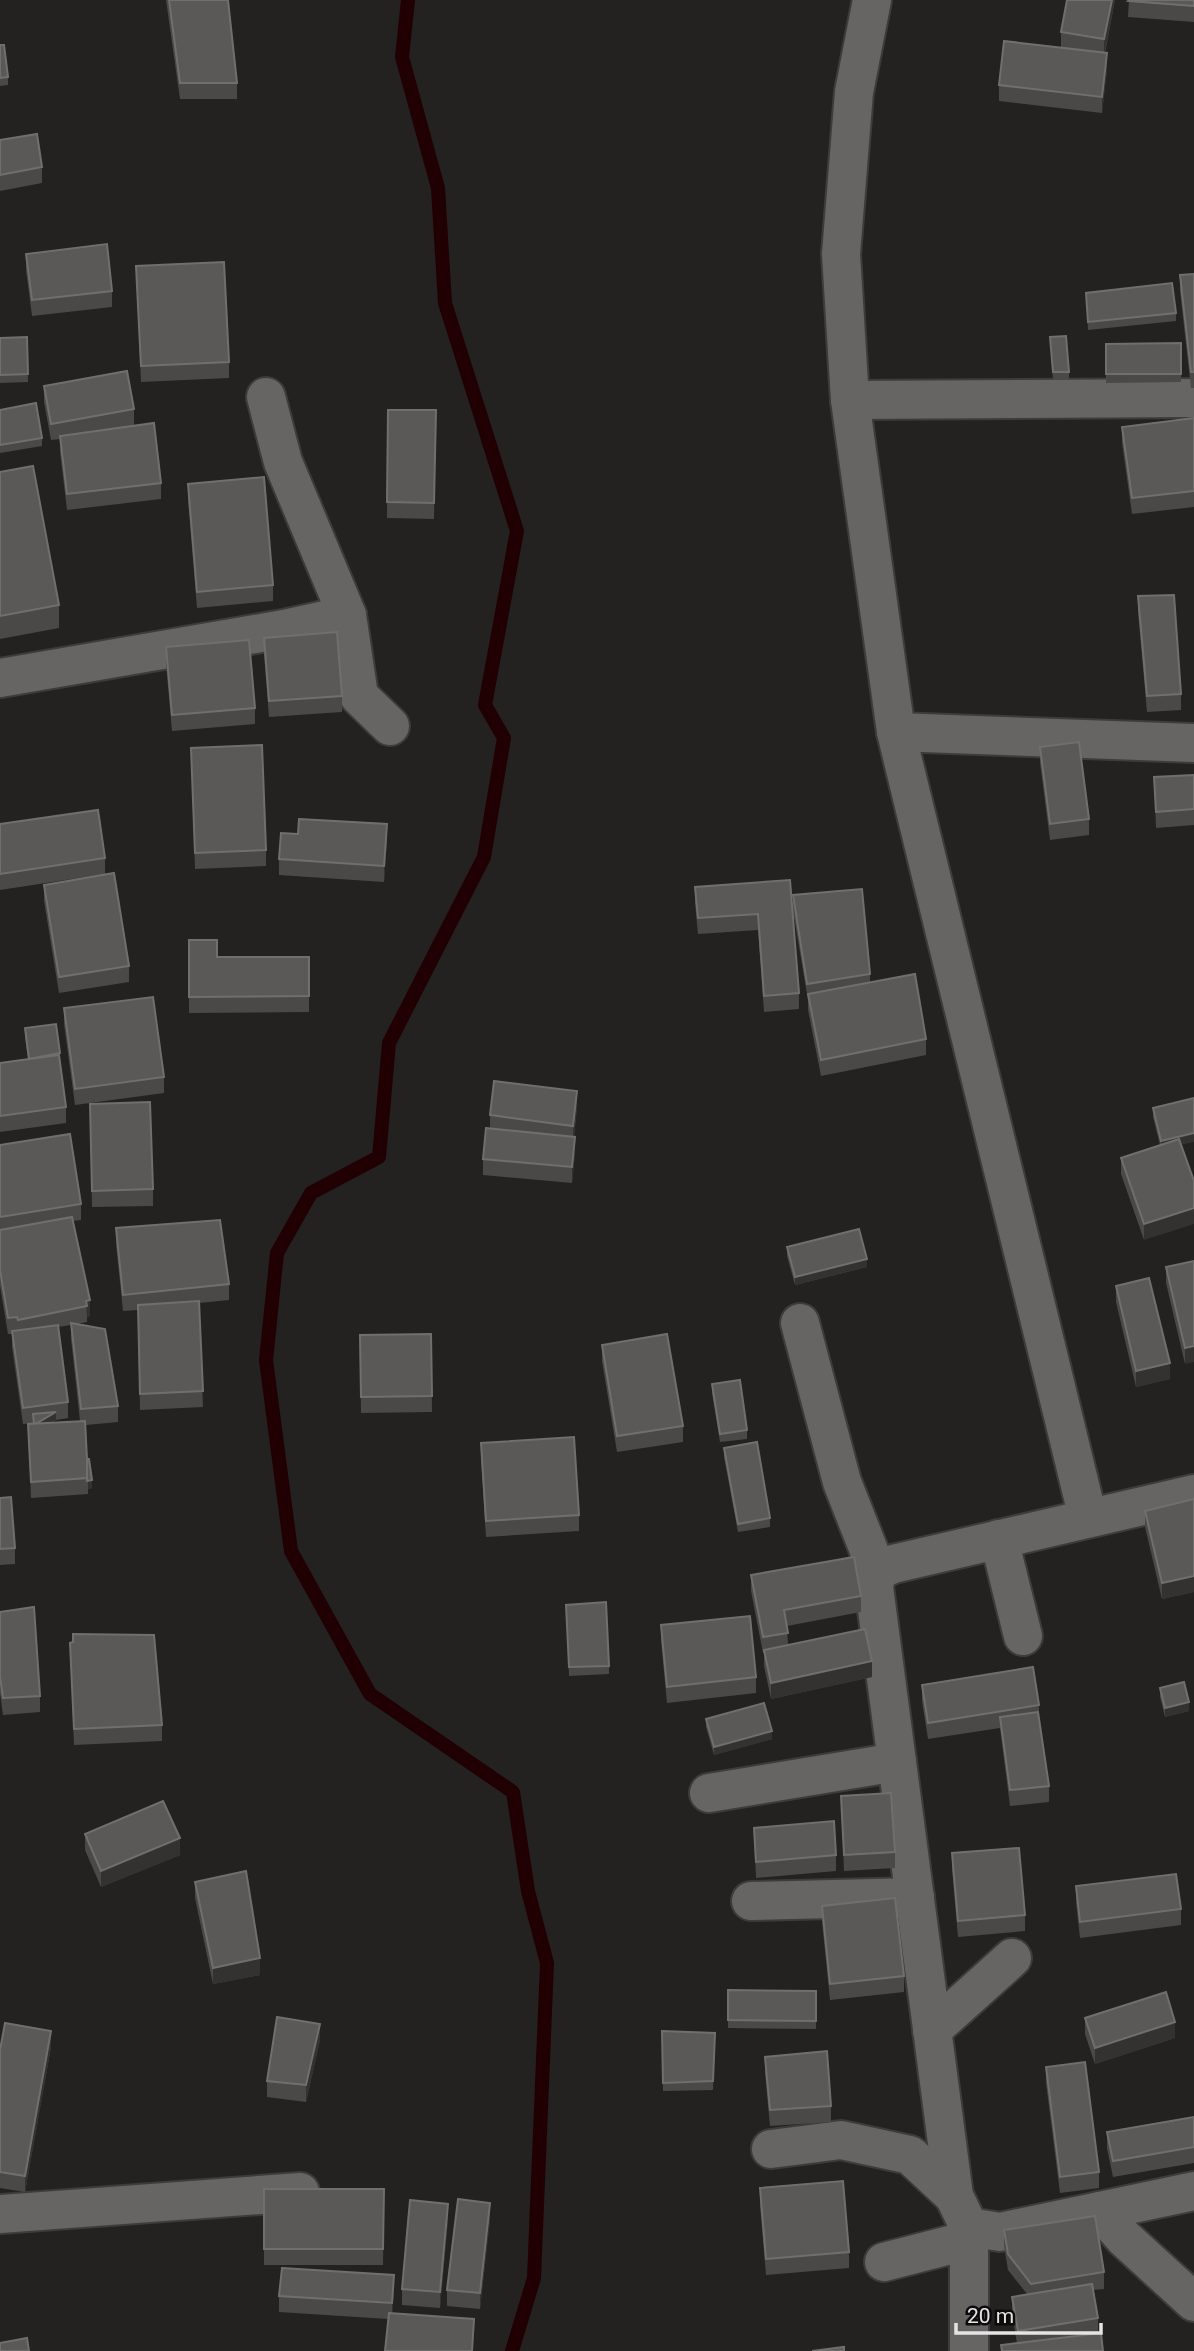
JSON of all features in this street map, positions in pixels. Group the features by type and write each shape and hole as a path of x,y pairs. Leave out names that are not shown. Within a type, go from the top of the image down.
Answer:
{"street":[{"path":"873,0 854,92 841,254 850,400 896,732 1088,1518"},
{"path":"266,397 276,424 283,462 347,615 359,696 390,726"},
{"path":"850,400 1194,398"},
{"path":"0,678 284,629 347,615"},
{"path":"896,732 1194,743"},
{"path":"800,1323 842,1482 877,1572 874,1587 932,2029 964,2221 969,2351"},
{"path":"877,1572 893,1564 1194,1494"},
{"path":"999,1539 1023,1636"},
{"path":"709,1793 897,1762"},
{"path":"751,1901 915,1897"},
{"path":"932,2029 1012,1958"},
{"path":"771,2149 841,2140 911,2155 964,2221 1000,2232 1194,2191"},
{"path":"0,2214 300,2192"},
{"path":"1101,2211 1124,2238 1194,2302"},
{"path":"884,2262 964,2221"}],"building":[{"path":"169,0 228,0 237,83 180,83"},
{"path":"1067,0 1112,0 1104,39 1061,32"},
{"path":"1194,0 1194,6 1128,1"},
{"path":"1004,41 1107,53 1102,97 999,85"},
{"path":"0,45 4,45 8,77 0,78"},
{"path":"37,134 42,167 0,175 0,140"},
{"path":"107,244 112,291 32,300 26,254"},
{"path":"224,262 229,362 141,366 136,266"},
{"path":"1194,274 1194,372 1191,372 1180,275"},
{"path":"1172,283 1176,313 1088,322 1086,293"},
{"path":"1066,336 1069,372 1053,372 1050,337"},
{"path":"27,337 28,374 0,375 0,338"},
{"path":"1181,343 1181,374 1106,374 1106,344"},
{"path":"127,371 134,409 51,424 44,386"},
{"path":"36,403 42,438 0,445 0,410"},
{"path":"388,410 436,410 434,503 387,502"},
{"path":"1194,418 1194,491 1132,498 1122,427"},
{"path":"154,423 161,483 67,494 60,436"},
{"path":"33,466 59,605 0,616 0,472"},
{"path":"264,477 273,585 197,592 188,484"},
{"path":"1174,595 1181,694 1147,696 1138,596"},
{"path":"337,632 342,696 269,701 264,638"},
{"path":"249,640 255,708 172,715 166,647"},
{"path":"1079,742 1089,819 1050,824 1040,747"},
{"path":"262,745 266,850 195,853 191,748"},
{"path":"1194,775 1194,809 1156,812 1154,777"},
{"path":"98,810 105,858 0,874 0,824"},
{"path":"299,819 387,824 384,866 279,859 281,833 298,834"},
{"path":"114,873 129,966 59,977 44,885"},
{"path":"790,880 799,993 764,996 758,914 698,918 695,887"},
{"path":"862,889 870,974 807,984 793,895"},
{"path":"189,940 217,940 217,957 309,957 309,996 189,997"},
{"path":"915,974 926,1039 821,1060 808,994"},
{"path":"153,997 164,1077 75,1089 64,1008"},
{"path":"56,1024 60,1053 29,1059 25,1028"},
{"path":"59,1055 66,1107 0,1116 0,1063"},
{"path":"494,1081 577,1091 573,1126 490,1115"},
{"path":"1194,1098 1194,1133 1161,1141 1153,1108"},
{"path":"150,1102 153,1189 92,1191 90,1104"},
{"path":"486,1128 575,1137 572,1167 483,1159"},
{"path":"70,1134 81,1204 0,1217 0,1145"},
{"path":"1179,1139 1194,1181 1194,1208 1144,1224 1121,1158"},
{"path":"72,1217 90,1300 86,1301 87,1306 18,1320 17,1317 8,1318 0,1270 0,1230"},
{"path":"220,1220 229,1284 123,1295 116,1228"},
{"path":"859,1229 867,1259 795,1277 787,1247"},
{"path":"1194,1261 1194,1346 1185,1348 1166,1267"},
{"path":"1149,1278 1170,1363 1136,1371 1116,1286"},
{"path":"199,1301 203,1391 140,1394 138,1305"},
{"path":"71,1323 105,1329 118,1406 81,1409"},
{"path":"58,1325 68,1402 23,1408 12,1331"},
{"path":"431,1334 432,1396 361,1397 360,1335"},
{"path":"667,1334 683,1426 617,1436 602,1345"},
{"path":"740,1380 747,1430 720,1434 712,1384"},
{"path":"56,1412 37,1423 34,1424 33,1414"},
{"path":"85,1421 88,1478 31,1482 28,1424"},
{"path":"574,1437 579,1515 486,1521 481,1443"},
{"path":"757,1442 770,1518 738,1524 724,1448"},
{"path":"87,1459 92,1480 87,1481"},
{"path":"11,1497 15,1548 0,1549 0,1498"},
{"path":"1194,1499 1194,1576 1162,1583 1145,1511"},
{"path":"854,1557 861,1596 784,1610 788,1633 763,1637 751,1575"},
{"path":"606,1602 609,1666 569,1667 566,1605"},
{"path":"34,1607 40,1696 3,1698 0,1677 0,1612"},
{"path":"750,1616 756,1677 667,1687 661,1625"},
{"path":"865,1629 872,1661 771,1683 764,1650"},
{"path":"73,1634 154,1635 162,1725 74,1729 70,1643 73,1642"},
{"path":"1033,1667 1039,1705 928,1723 922,1685"},
{"path":"1184,1682 1189,1702 1165,1708 1160,1688"},
{"path":"764,1703 772,1731 714,1747 706,1719"},
{"path":"1038,1712 1049,1786 1010,1790 1000,1717"},
{"path":"891,1793 895,1852 844,1855 841,1796"},
{"path":"163,1801 180,1838 101,1871 85,1834"},
{"path":"834,1821 836,1855 756,1862 754,1828"},
{"path":"1019,1848 1025,1915 958,1921 952,1853"},
{"path":"246,1871 260,1958 213,1968 195,1882"},
{"path":"1176,1874 1181,1909 1080,1922 1076,1886"},
{"path":"895,1898 904,1976 830,1984 822,1906"},
{"path":"728,1990 816,1991 816,2021 728,2020"},
{"path":"1166,1992 1175,2022 1095,2048 1085,2018"},
{"path":"277,2017 320,2024 306,2085 267,2081"},
{"path":"5,2023 51,2031 25,2176 0,2172 0,2050"},
{"path":"662,2031 715,2033 713,2081 663,2083"},
{"path":"827,2051 831,2106 770,2110 765,2057"},
{"path":"1085,2062 1099,2172 1060,2177 1046,2067"},
{"path":"1194,2117 1194,2147 1113,2161 1107,2132"},
{"path":"843,2181 849,2252 766,2259 760,2188"},
{"path":"264,2189 384,2189 383,2249 264,2249"},
{"path":"458,2199 490,2203 480,2293 447,2290"},
{"path":"410,2200 448,2204 440,2292 402,2289"},
{"path":"1095,2216 1104,2272 1031,2284 1008,2254 1004,2230"},
{"path":"282,2268 394,2275 392,2303 279,2296"},
{"path":"1092,2284 1098,2318 1018,2331 1012,2297"},
{"path":"389,2313 474,2319 472,2351 385,2351"},
{"path":"1101,2333 1103,2351 1002,2351 1001,2345"},
{"path":"27,2338 29,2351 0,2351 0,2343"},
{"path":"844,2347 844,2351 812,2351"}],"waterway":[{"path":"408,0 402,57 438,188 445,303 517,531 485,705 504,738 484,857 389,1043 379,1157 311,1193 277,1253 266,1360 291,1551 370,1694 513,1792 528,1891 547,1963 534,2278 512,2351"}]}
